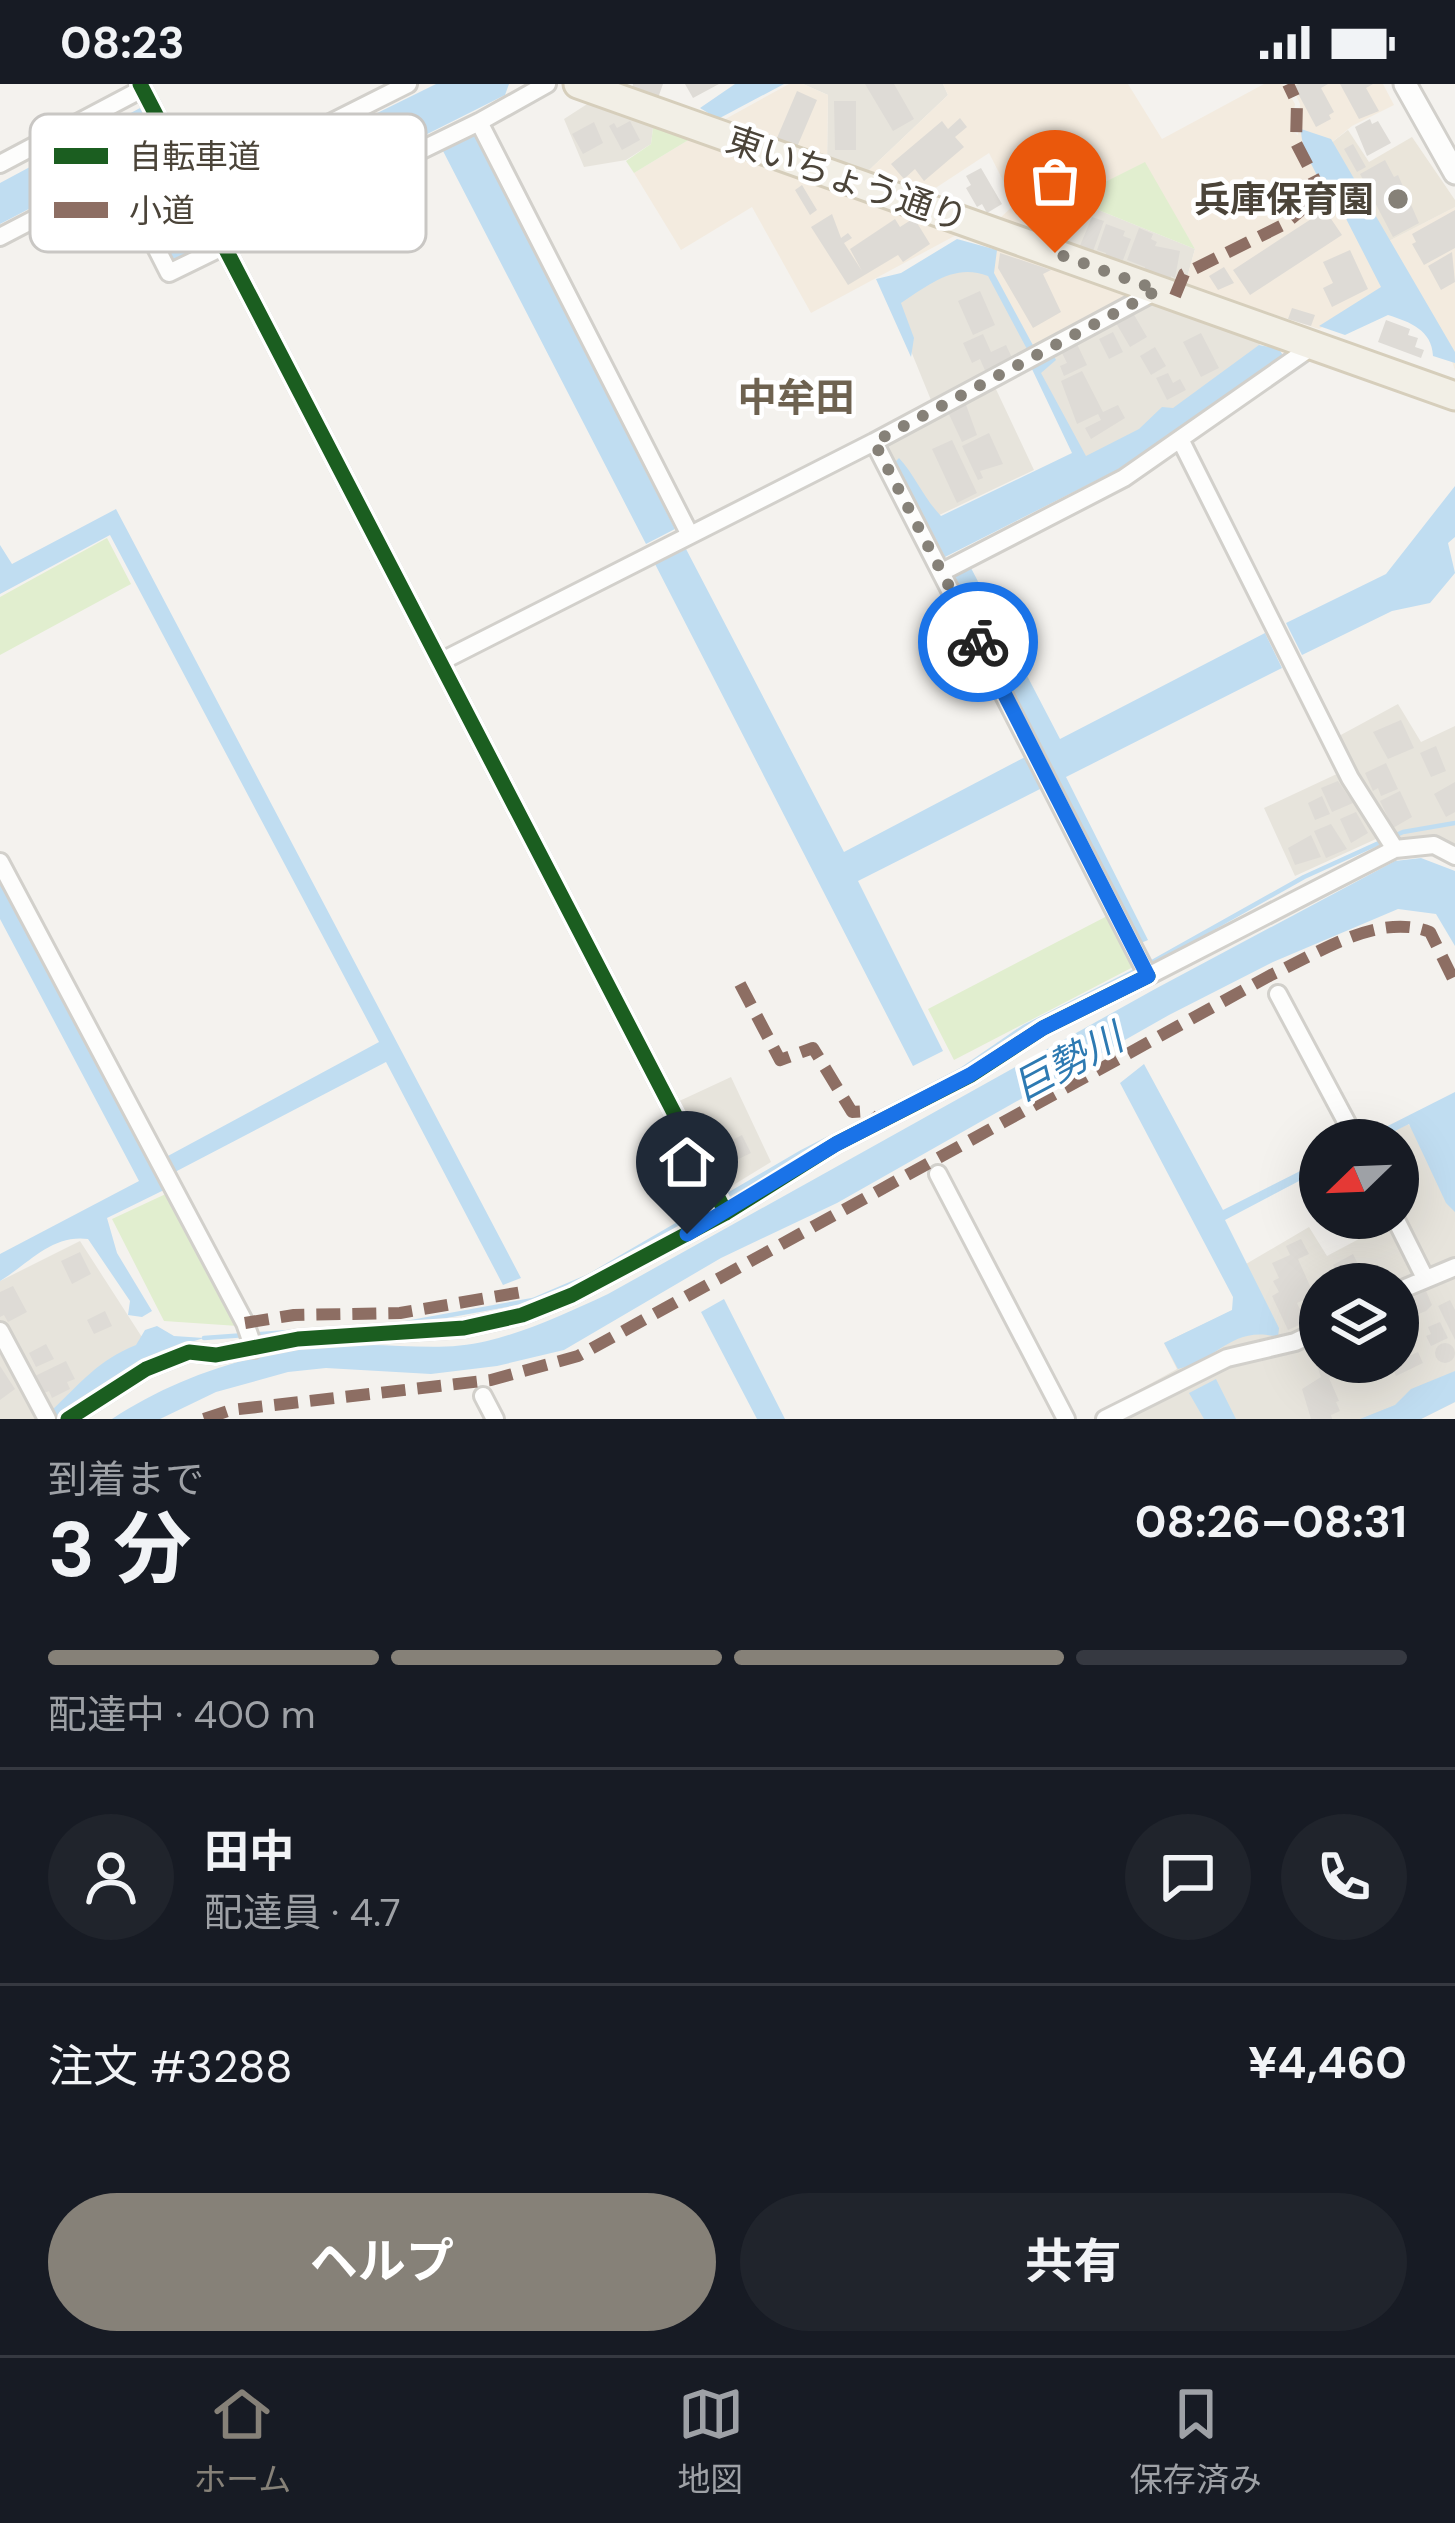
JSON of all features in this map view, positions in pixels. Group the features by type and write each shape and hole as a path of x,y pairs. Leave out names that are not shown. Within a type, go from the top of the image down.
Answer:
{"main road":[{"name":"東いちょう通り","path":"587,86 1455,396"}],"street":[{"path":"354,114 409,84"},
{"path":"426,146 547,84"},
{"path":"1405,84 1455,173"},
{"path":"92,114 141,87 156,114"},
{"path":"479,122 675,542"},
{"path":"0,164 30,148"},
{"path":"0,237 30,221"},
{"path":"158,252 169,273 202,252"},
{"path":"229,252 726,1213"},
{"path":"440,662 874,442 1158,290"},
{"path":"942,572 1124,478 1313,346"},
{"path":"1181,441 1350,778 1390,842"},
{"path":"874,442 1145,970"},
{"path":"1434,845 1455,835"},
{"path":"68,1419 146,1369 189,1352 216,1354 298,1339 464,1328 522,1315 572,1295 726,1213 836,1144 970,1075 1145,970 1390,842 1434,845 1455,856"},
{"path":"0,862 254,1348"},
{"path":"1278,994 1345,1119"},
{"path":"938,1174 1066,1419"},
{"path":"1406,1239 1425,1278"},
{"path":"1419,1281 1455,1267"},
{"path":"0,1331 45,1417"},
{"path":"1105,1419 1227,1358 1299,1340"},
{"path":"483,1396 495,1419"}],"shaded area":[{"path":"789,84 803,84 828,95 827,164 720,122"},
{"path":"803,84 943,84 948,95 866,173 827,164 828,95"},
{"path":"943,84 1128,84 1162,139 1264,84 1283,84 1295,104 1291,130 1298,135 1300,104 1291,84 1383,84 1394,105 1352,126 1326,147 1388,289 1319,329 1185,285 1195,249 1144,163 1032,219 1025,231 998,220 1015,204 989,153 934,189 932,196 866,173 948,95"},
{"path":"595,99 654,120 651,144 626,160 584,167 564,119"},
{"path":"1348,130 1369,162 1412,137 1455,200 1455,207 1385,243 1326,147"},
{"path":"695,136 960,233 811,313 752,207 681,250 634,173"},
{"path":"1071,199 1195,249 1185,285 1025,231 1032,219"},
{"path":"1455,207 1455,371 1449,351 1385,243"},
{"path":"995,245 1138,296 1032,353 987,266"},
{"path":"951,266 1138,296 1259,338 1261,356 1085,464 1035,367 994,385 1034,470 912,528 868,439 933,405 891,302"},
{"path":"1398,704 1421,742 1455,726 1455,848 1436,836 1376,839 1295,876 1264,808 1341,772 1326,743"},
{"path":"731,1077 771,1162 722,1192 675,1103"},
{"path":"1419,1135 1455,1169 1455,1402 1421,1419 1131,1419 1121,1400 1177,1369 1164,1343 1233,1310 1246,1264 1299,1233 1299,1239 1316,1239 1327,1256 1359,1239 1419,1239"},
{"path":"80,1241 147,1345 66,1400 55,1419 0,1419 0,1281"}],"green space":[{"path":"654,120 695,136 634,173 626,161 651,144"},
{"path":"1145,162 1195,249 1071,199"},
{"path":"107,538 131,584 0,655 0,597"},
{"path":"1111,914 1137,965 954,1060 928,1009"},
{"path":"170,1192 238,1326 164,1321 112,1219"}],"water":[{"path":"436,84 509,84 505,95 426,135 426,114 375,114"},
{"path":"735,84 784,84 718,119 700,108"},
{"path":"1301,129 1331,139 1455,352 1455,363 1433,356 1424,333 1388,315 1345,335 1319,326 1381,287 1339,205 1326,198"},
{"path":"475,135 675,529 646,544 443,151"},
{"path":"30,167 30,208 0,224 0,183"},
{"path":"957,239 997,250 994,273 1035,349 1028,351 988,276 964,272 942,278 901,303 914,338 911,357 876,279 901,273"},
{"path":"168,252 194,252 173,261"},
{"path":"1259,345 1279,349 1284,357 1117,470 945,557 895,462 899,458 905,465 941,516 1072,453 1031,367 1053,354 1056,360 1041,373 1086,456 1139,429 1162,407 1173,408"},
{"path":"1455,486 1455,537 1448,543 1455,573 1430,603 1392,611 1302,655 1286,623 1386,574"},
{"path":"116,509 521,1278 503,1285 386,1062 175,1172 166,1157 379,1042 110,535 0,594 0,545 12,564"},
{"path":"686,549 844,852 1025,757 1033,771 1048,762 954,577 971,568 1060,739 1265,633 1282,668 1066,777 1148,940 1141,943 1049,767 1036,776 1042,788 858,881 943,1051 913,1066 655,564"},
{"name":"巨勢川","path":"1421,858 1455,871 1455,946 1436,914 1398,909 1273,962 1169,1015 837,1203 721,1258 564,1350 497,1366 431,1374 326,1368 288,1372 216,1392 160,1419 112,1419 201,1374 266,1355 333,1346 472,1344 564,1314 1395,861"},
{"path":"0,876 164,1190 107,1218 117,1253 152,1311 142,1317 128,1315 130,1301 88,1239 52,1246 0,1281 0,1254 139,1181 0,919"},
{"path":"1144,1064 1223,1210 1299,1172 1299,1181 1225,1220 1279,1328 1278,1337 1237,1339 1178,1369 1164,1343 1232,1310 1233,1297 1120,1083"},
{"path":"1455,1092 1455,1212 1446,1203 1419,1145 1419,1119 1402,1119"},
{"path":"724,1299 785,1419 757,1419 701,1312"},
{"path":"157,1326 174,1336 204,1338 161,1351 54,1417 51,1411 90,1373 136,1345 145,1330"},
{"path":"1455,1371 1455,1402 1421,1419 1360,1419 1395,1405 1411,1389"},
{"path":"1216,1379 1236,1419 1204,1419 1189,1393"}],"building":[{"path":"633,84 663,84 658,98 632,88"},
{"path":"685,84 719,84 693,98"},
{"path":"865,84 894,84 914,119 893,131"},
{"path":"1328,84 1321,88 1334,112 1331,119 1316,127 1294,86"},
{"path":"1340,84 1373,84 1366,88 1379,111 1359,119"},
{"path":"797,91 817,100 797,147 777,138"},
{"path":"834,101 856,101 856,150 835,150"},
{"path":"960,118 967,127 955,137 964,147 924,181 915,169 904,179 891,164 942,121 948,129"},
{"path":"1370,119 1372,124 1378,121 1391,143 1367,156 1355,127"},
{"path":"630,121 640,140 622,150 609,126 614,123 617,128"},
{"path":"594,122 603,143 583,154 572,134"},
{"path":"1353,144 1366,167 1357,172 1344,149"},
{"path":"1385,160 1394,177 1398,175 1419,223 1393,237 1360,174"},
{"path":"981,168 1002,204 987,213 982,204 977,207 966,188 971,185 966,176"},
{"path":"802,185 817,210 810,215 795,190"},
{"path":"1325,210 1342,235 1250,295 1233,270"},
{"path":"1455,210 1455,248 1424,265 1412,244 1416,242 1412,234"},
{"path":"832,214 841,238 848,233 852,238 844,243 862,271 850,249 895,219 900,227 914,218 930,244 903,262 898,255 848,285 811,227"},
{"path":"1092,217 1104,221 1092,254 1079,248"},
{"path":"1106,224 1125,231 1123,236 1131,239 1123,260 1097,250"},
{"path":"1139,228 1153,234 1155,246 1180,251 1175,278 1170,280 1127,260"},
{"path":"1350,250 1368,289 1332,307 1323,288 1333,283 1323,262"},
{"path":"1452,252 1455,282 1441,290 1428,266"},
{"path":"1000,253 1051,270 1043,274 1061,312 1033,328 998,268"},
{"path":"1224,267 1234,283 1218,290 1209,276"},
{"path":"980,291 995,325 973,335 958,301"},
{"path":"1292,308 1315,315 1311,326 1288,319"},
{"path":"1133,313 1147,337 1130,347 1116,323"},
{"path":"1386,320 1410,329 1408,335 1418,338 1415,347 1424,350 1421,358 1378,342"},
{"path":"1113,332 1123,352 1109,359 1099,339"},
{"path":"1201,333 1219,368 1201,377 1183,342"},
{"path":"983,334 991,352 1006,345 1014,362 987,375 980,359 972,363 963,343"},
{"path":"1077,344 1087,365 1064,376 1060,366 1067,363 1061,351"},
{"path":"1155,347 1166,366 1151,375 1140,356"},
{"path":"1082,371 1103,412 1118,405 1125,418 1091,439 1085,428 1101,420 1098,414 1077,424 1061,381"},
{"path":"1168,373 1173,383 1180,379 1186,390 1167,400 1156,378"},
{"path":"965,402 977,435 962,442 947,410"},
{"path":"989,433 1003,464 980,471 983,478 978,480 962,446"},
{"path":"952,440 977,493 957,503 932,449"},
{"path":"1401,720 1414,748 1388,759 1373,732"},
{"path":"1436,746 1446,771 1431,777 1420,753"},
{"path":"1386,763 1398,789 1381,796 1378,788 1373,791 1365,773"},
{"path":"1338,781 1353,803 1332,812 1321,788"},
{"path":"1455,782 1455,812 1446,817 1434,794"},
{"path":"1400,791 1412,817 1393,828 1380,801"},
{"path":"1322,796 1330,814 1315,820 1308,803"},
{"path":"1356,812 1368,833 1351,843 1340,819"},
{"path":"1331,824 1347,849 1326,858 1314,831"},
{"path":"1311,835 1321,857 1295,865 1288,848"},
{"path":"742,1135 751,1153 722,1167 713,1150"},
{"path":"1301,1239 1309,1254 1298,1259 1299,1325 1288,1330 1272,1296 1279,1292 1273,1281 1279,1278 1272,1263 1290,1255 1286,1246"},
{"path":"80,1252 91,1274 72,1284 61,1261"},
{"path":"1353,1254 1358,1263 1337,1263"},
{"path":"13,1286 27,1312 8,1322 4,1315 0,1317 0,1292"},
{"path":"1426,1291 1432,1305 1419,1314 1419,1294"},
{"path":"1450,1300 1455,1310 1455,1340 1438,1306"},
{"path":"105,1311 112,1326 94,1334 87,1320"},
{"path":"1440,1322 1448,1338 1431,1346 1428,1327"},
{"path":"1445,1343 1455,1353 1445,1363 1435,1353"},
{"path":"46,1344 54,1359 36,1367 29,1353"},
{"path":"66,1361 75,1379 67,1382 70,1389 52,1398 49,1391 37,1389 35,1376"},
{"path":"0,1366 15,1389 0,1400"},
{"path":"1312,1383 1331,1383 1340,1411 1332,1419 1311,1419 1302,1389"}],"waterway":[{"path":"1147,965 1304,877 1403,832 1455,823"},
{"path":"401,1324 533,1300 589,1276 802,1152 961,1070 1024,1027 1137,970"},
{"path":"156,1175 171,1166"},
{"path":"204,1338 330,1329"}],"marked path":[{"path":"1175,296 1184,274 1285,224 1322,193 1296,143 1297,103 1288,84"},
{"path":"204,1419 231,1410 491,1380 578,1356 1271,975 1369,931 1410,927 1430,932 1455,983"},
{"path":"740,984 780,1060 813,1048 852,1112 867,1111 878,1123"},
{"path":"245,1323 294,1315 400,1313 522,1292"}],"cycle path":[{"path":"140,84 156,114"},
{"path":"227,252 726,1213"},
{"path":"68,1419 146,1369 189,1352 216,1355 298,1339 464,1328 522,1315 572,1295 726,1213 836,1144 971,1075 1043,1028 1148,976"}],"way so far":[{"path":"978,642 874,442 1158,290 1055,253"}],"place":[{"name":"兵庫保育園","path":"1398,199"}],"district":[{"name":"中牟田","path":"796,397"}],"route":[{"path":"687,1234 836,1144 970,1075 1043,1028 1148,976 978,642"}]}
